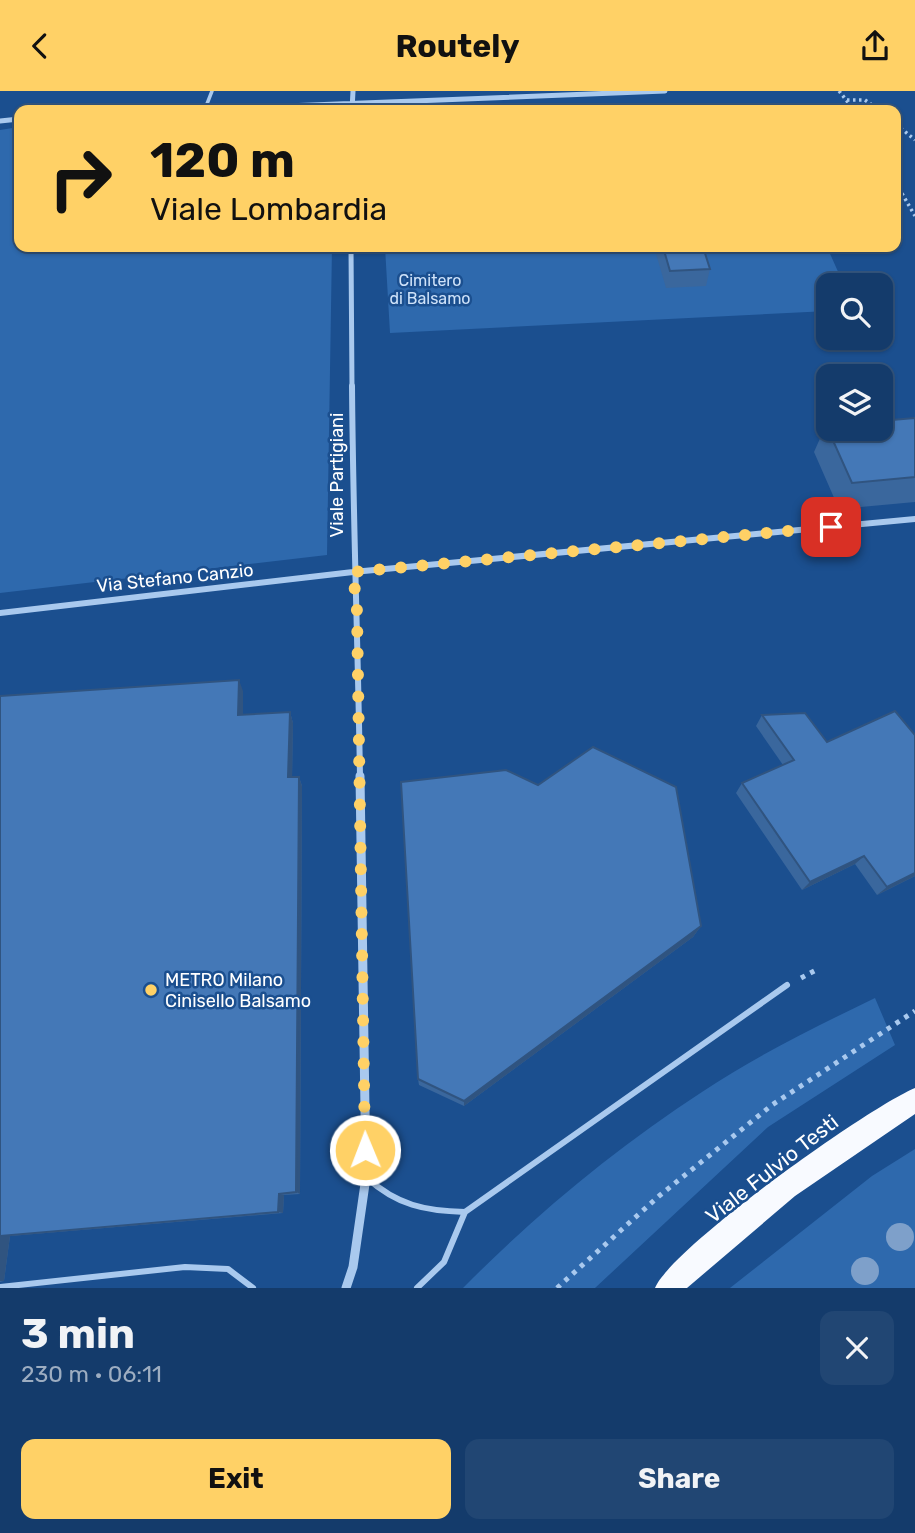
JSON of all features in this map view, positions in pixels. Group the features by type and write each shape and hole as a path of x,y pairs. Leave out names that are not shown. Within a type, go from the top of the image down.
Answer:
{"highway":[{"name":"Viale Fulvio Testi","path":"668,1288 779,1192 865,1130 915,1100"}],"street":[{"path":"353,91 353,103"},
{"path":"304,105 665,91"},
{"name":"Viale Partigiani","path":"345,1288 353,1267 366,1177 357,611 353,572 351,252"},
{"name":"Via Stefano Canzio","path":"0,613 353,572 915,519"}],"lane":[{"path":"417,1288 444,1262 465,1212 787,985"},
{"path":"366,1177 385,1197 419,1211 465,1212"},
{"path":"0,1287 185,1267 228,1269 253,1288"}],"path":[{"path":"839,91 850,105"},
{"path":"847,100 865,100 872,105"},
{"path":"901,128 915,140"},
{"path":"901,192 915,216"},
{"path":"557,1288 659,1196 772,1105 915,1011"}],"green space":[{"path":"14,128 14,252 332,252 327,555 0,593 0,130"},
{"name":"Cimitero di Balsamo","path":"385,252 829,252 839,273 816,273 816,312 390,333"},
{"path":"875,998 895,1045 768,1127 595,1288 463,1288 519,1234 638,1136 765,1054"},
{"path":"915,1149 915,1288 730,1288 872,1176"}],"building":[{"path":"664,252 705,252 710,269 670,271"},
{"path":"915,418 915,477 852,483 833,441 893,441 893,420"},
{"name":"METRO Milano Cinisello Balsamo","path":"239,680 238,715 290,712 288,777 299,777 296,1192 279,1194 278,1212 0,1236 0,696"},
{"path":"895,711 915,735 915,873 887,887 864,856 810,882 742,783 794,760 762,715 805,713 827,742"},
{"path":"593,747 676,787 701,926 464,1101 418,1079 401,782 506,770 538,785"}],"place":[{"name":"METRO Milano Cinisello Balsamo","path":"151,990"}],"route":[{"path":"365,1150 357,611 353,572 831,527"}]}
